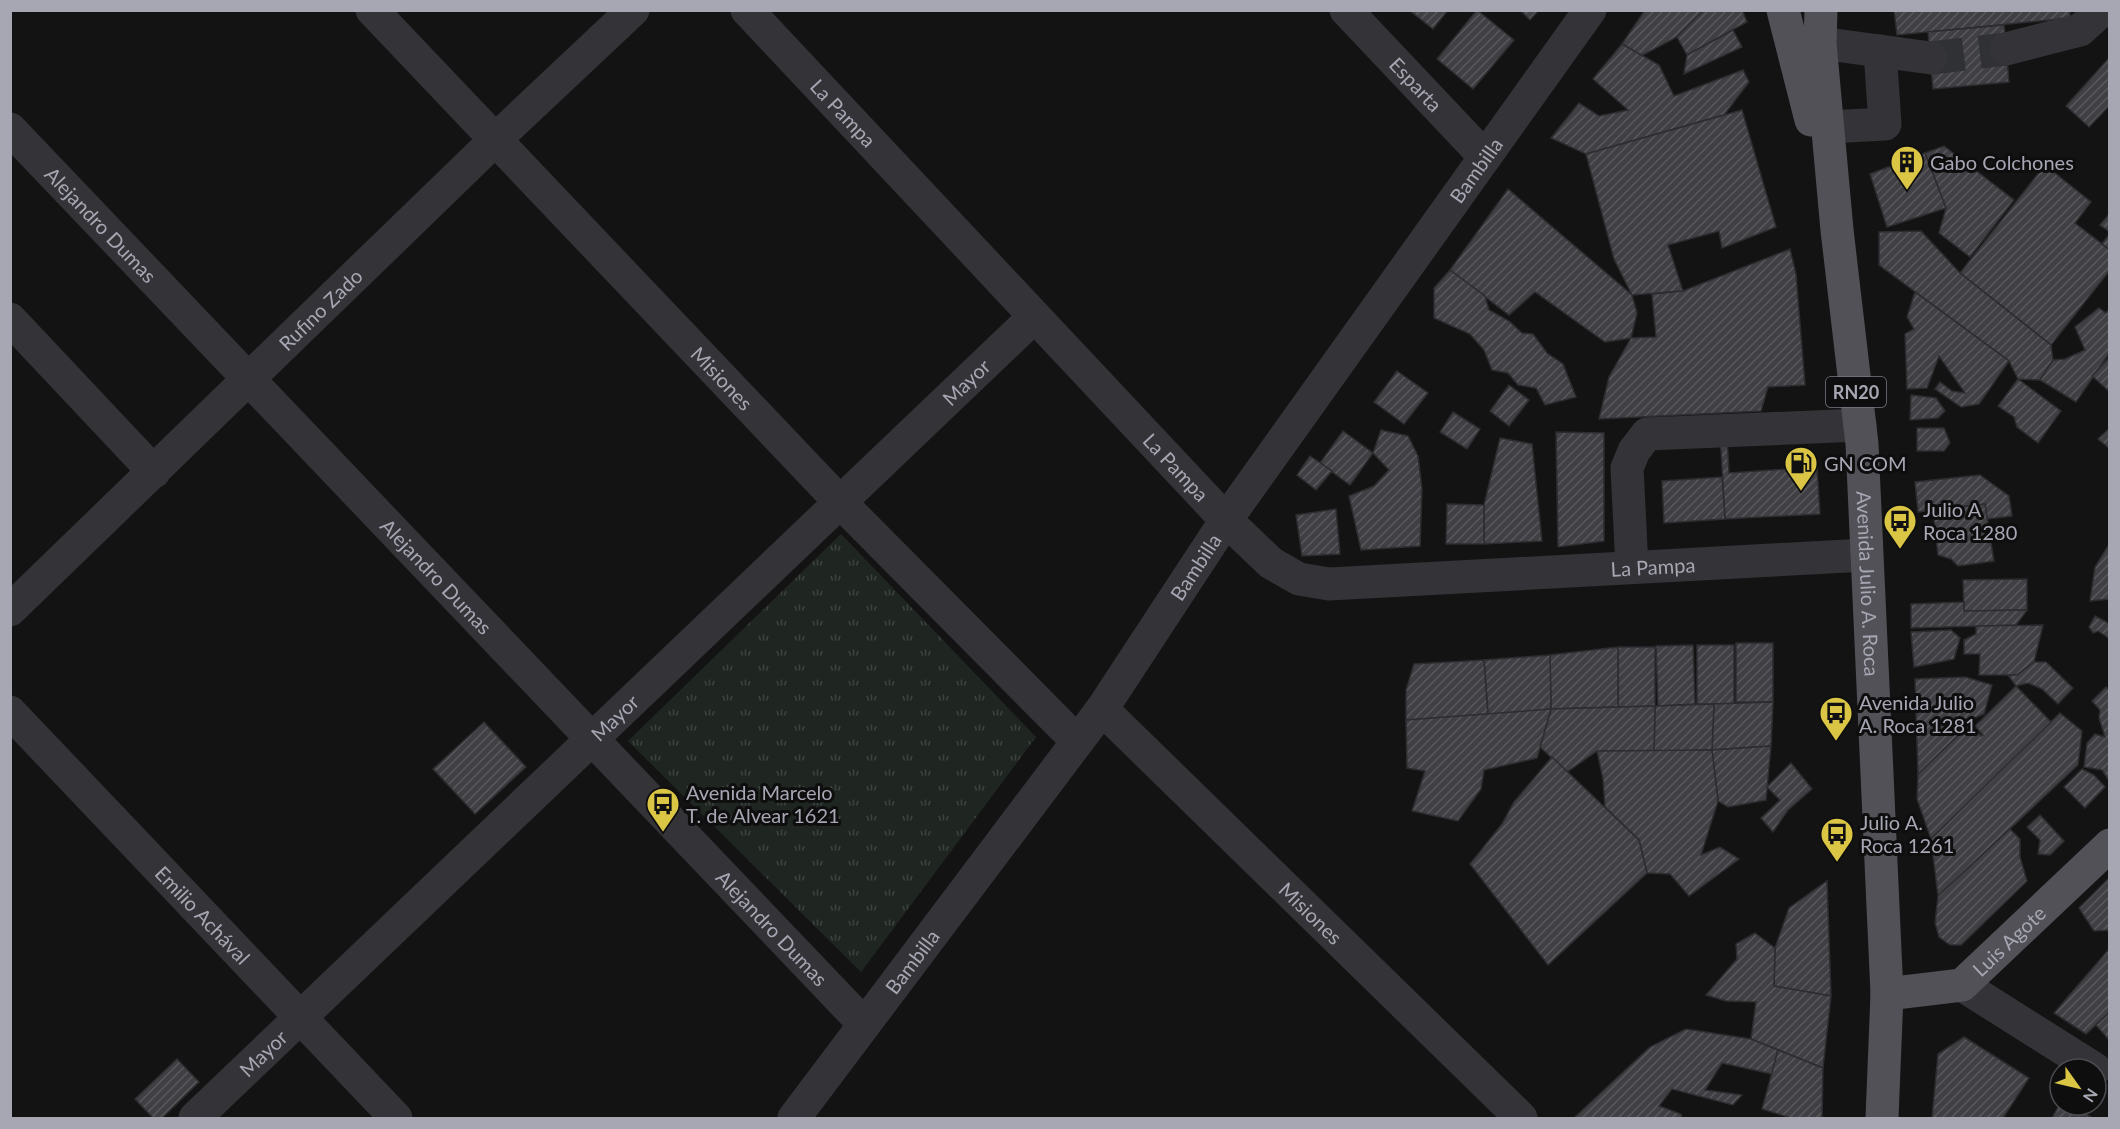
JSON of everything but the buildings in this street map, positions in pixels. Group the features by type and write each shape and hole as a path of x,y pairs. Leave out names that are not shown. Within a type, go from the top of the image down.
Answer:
{"main road":[{"name":"Avenida Julio A. Roca","path":"1783,10 1838,230"},
{"name":"Avenida Julio A. Roca","path":"1821,10 1820,43 1860,425 1887,994 1882,1119"},
{"name":"Luis Agote","path":"1887,994 1962,985 2109,846"}],"street":[{"name":"Misiones","path":"372,10 840,502 1077,741"},
{"name":"Rufino Zado","path":"10,610 249,381 496,139 633,10"},
{"name":"La Pampa","path":"747,10 1226,520 1271,563 1299,579 1329,584 1866,555"},
{"name":"Esparta","path":"1346,10 1485,157"},
{"name":"Bambilla","path":"794,1119 1102,709 1226,520 1590,10"},
{"path":"2006,49 2080,30 2102,10"},
{"path":"1820,43 1931,58"},
{"path":"1828,128 1885,124 1880,51"},
{"name":"Alejandro Dumas","path":"10,129 591,741 864,1024"},
{"name":"Mayor","path":"195,1119 1034,317"},
{"path":"10,319 154,472"},
{"path":"1632,567 1627,468 1634,451 1647,434 1860,425"},
{"name":"Misiones","path":"1102,709 1521,1119"},
{"name":"Emilio Achával","path":"10,712 396,1119"},
{"path":"1962,985 2076,1057"}],"green space":[{"path":"841,534 1036,737 861,972 628,741"}],"tunnel":[{"path":"1931,58 2006,49"}],"place":[{"name":"Gabo Colchones","path":"1907,191"},
{"name":"GN COM","path":"1801,492"},
{"name":"Julio A Roca 1280","path":"1900,550"},
{"name":"Avenida Julio A. Roca 1281","path":"1836,742"},
{"name":"Avenida Marcelo T. de Alvear 1621","path":"663,833"},
{"name":"Julio A. Roca 1261","path":"1837,863"}]}
